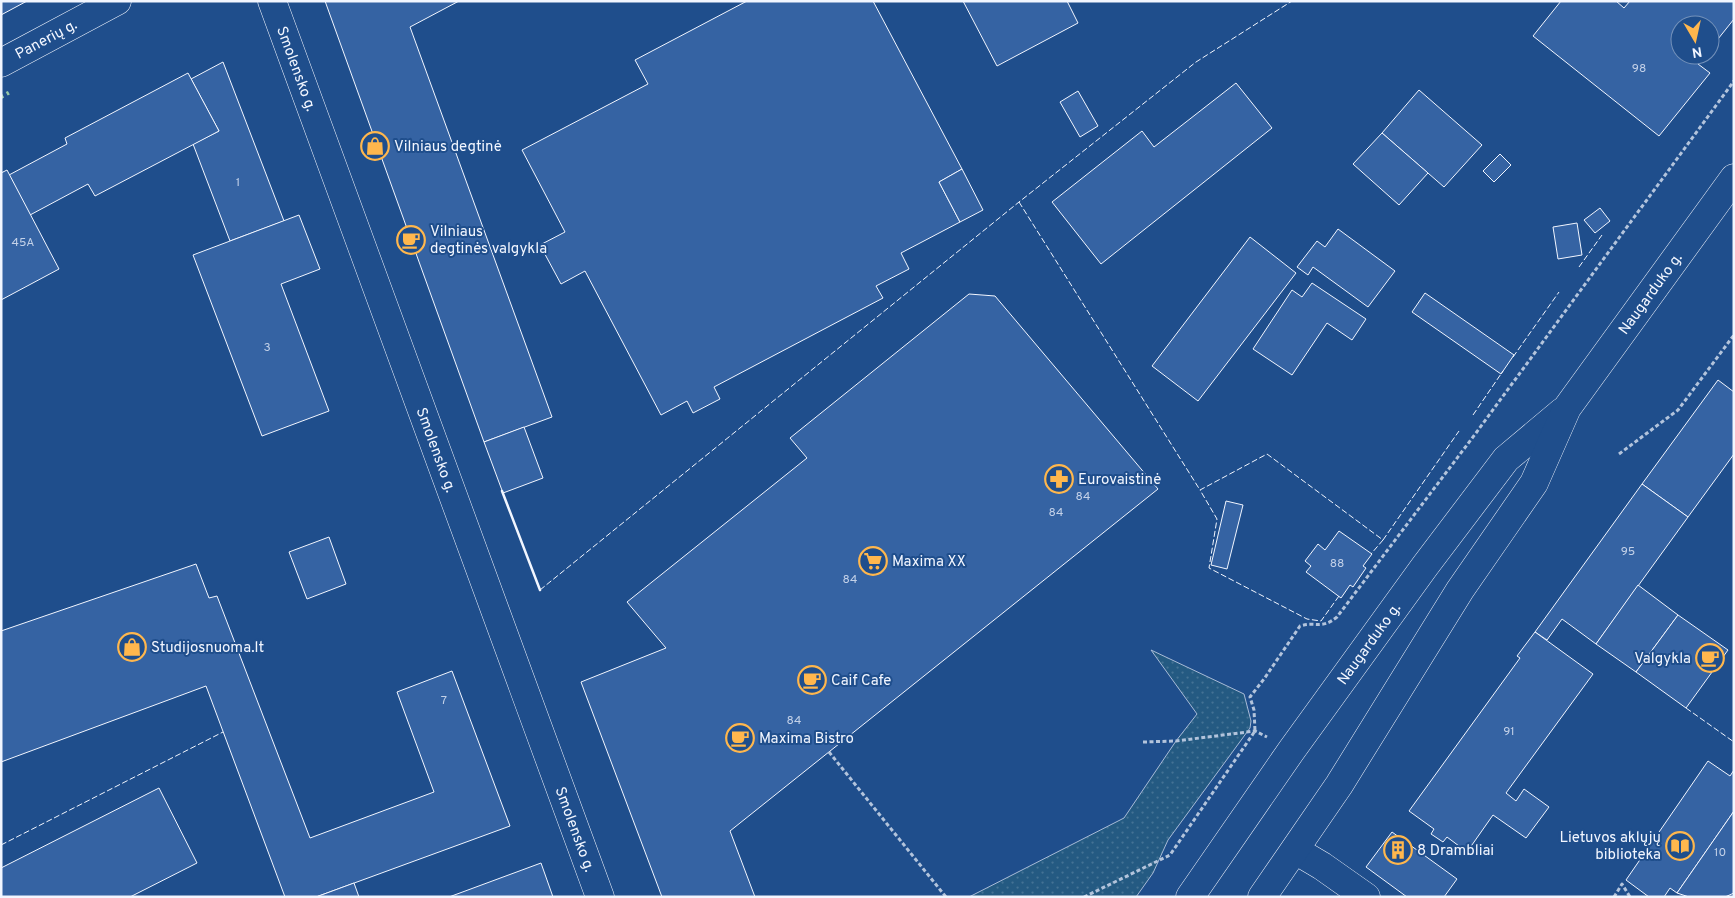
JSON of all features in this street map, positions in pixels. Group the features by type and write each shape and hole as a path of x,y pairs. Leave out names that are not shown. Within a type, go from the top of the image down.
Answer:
{"main road":[{"name":"Panerių g.","path":"1,63 117,1"},
{"name":"Smolensko g.","path":"272,1 600,897"},
{"name":"Naugarduko g.","path":"1262,897 1339,785 1460,590 1534,483 1567,408 1734,178"},
{"name":"Naugarduko g.","path":"1190,897 1291,751 1425,566 1506,459 1567,408"},
{"path":"1295,850 1322,866 1366,897"}],"path":[{"path":"1084,897 1170,855 1255,731 1254,710 1250,696 1264,679 1300,626 1307,624 1321,626 1330,623 1337,617 1476,433 1734,81"},
{"path":"1620,454 1678,410 1734,335"},
{"path":"1143,742 1176,741 1255,731"},
{"path":"829,752 946,897"},
{"path":"1614,897 1622,884 1630,897"}],"shaded area":[{"path":"1151,650 1244,694 1251,721 1250,728 1168,840 1153,873 1136,897 969,897 1124,818 1176,741 1197,714"}],"building":[{"path":"1,1 27,1 1,15"},
{"path":"325,1 459,1 410,27 552,417 484,442"},
{"path":"747,1 873,1 962,169 939,182 960,222 901,253 909,269 876,286 883,298 714,387 720,399 693,413 687,401 661,415 585,271 561,284 540,245 565,232 522,150 648,84 635,60"},
{"path":"963,1 1067,1 1078,23 997,66"},
{"path":"1561,1 1616,1 1624,8 1630,1 1734,1 1734,19 1720,36 1720,15 1670,15 1670,65 1699,65 1710,73 1659,136 1533,36"},
{"path":"223,62 284,221 230,241 193,144 219,131 191,79"},
{"path":"188,73 219,131 95,196 88,184 30,215 9,175 67,144 65,138"},
{"path":"1236,83 1272,128 1101,264 1052,202 1142,131 1154,147"},
{"path":"1419,90 1482,145 1444,187 1382,133"},
{"path":"1078,91 1098,126 1080,137 1060,102"},
{"path":"1382,133 1428,173 1399,205 1353,164"},
{"path":"1500,154 1511,165 1494,182 1483,171"},
{"path":"962,169 983,210 960,222 939,182"},
{"path":"7,170 59,269 1,300 1,173"},
{"path":"1600,208 1610,221 1595,233 1584,220"},
{"path":"299,215 320,269 281,284 329,411 262,436 193,255"},
{"path":"1577,223 1582,255 1558,259 1553,227"},
{"path":"1338,229 1395,271 1368,307 1313,267 1308,275 1297,267 1317,241 1325,247"},
{"path":"1250,237 1296,273 1198,401 1152,366"},
{"path":"1312,283 1366,319 1352,340 1327,323 1292,375 1253,349 1292,290 1302,297"},
{"path":"1425,293 1514,355 1501,374 1412,312"},
{"path":"969,294 995,296 1158,489 730,831 755,897 662,897 581,682 666,648 627,602 807,458 790,438"},
{"path":"1718,380 1734,392 1734,454 1688,517 1642,484"},
{"path":"524,427 543,478 503,493 484,442"},
{"path":"1642,484 1688,517 1596,644 1562,619 1547,640 1535,632"},
{"path":"1226,501 1243,505 1227,569 1211,565"},
{"path":"1339,531 1372,554 1363,566 1366,568 1353,587 1350,585 1341,598 1306,572 1311,566 1305,561 1318,544 1325,550"},
{"path":"329,537 346,584 307,599 289,552"},
{"path":"196,564 209,598 217,596 310,838 434,792 397,692 452,671 510,826 316,897 285,897 206,686 1,762 1,631"},
{"path":"1638,585 1678,615 1636,672 1596,644"},
{"path":"1678,615 1728,650 1686,708 1636,672"},
{"path":"1535,632 1593,674 1506,793 1516,801 1524,789 1549,807 1526,838 1493,815 1467,852 1447,837 1443,842 1431,834 1434,829 1409,811 1520,658 1517,656"},
{"name":"Lietuvos aklųjų biblioteka","path":"1708,761 1730,776 1734,770 1734,811 1677,893 1670,888 1664,897 1649,897 1626,880"},
{"path":"159,788 197,863 130,897 1,897 1,868"},
{"path":"1734,811 1734,893 1725,897 1689,897 1677,893"},
{"name":"8 Drambliai","path":"1392,832 1457,879 1444,897 1407,897 1366,867"},
{"path":"541,863 553,897 449,897"},
{"path":"354,883 359,897 316,897"}],"hedge":[{"path":"1,97 10,92"}],"fence":[{"path":"540,590 1019,202 1196,62 1292,1"},
{"path":"1019,202 1200,490"},
{"path":"1579,267 1602,235"},
{"path":"1513,357 1559,292"},
{"path":"1473,415 1503,371"},
{"path":"1383,540 1459,431"},
{"path":"1339,596 1321,621 1307,619 1209,568 1217,519 1200,490 1267,454 1383,540 1371,554"},
{"path":"1686,708 1734,742"},
{"path":"1,845 223,732"}],"wall":[{"path":"502,491 540,590"}],"place":[{"name":"Vilniaus degtinė","path":"375,146"},
{"name":"Vilniaus degtinės valgykla","path":"411,240"},
{"name":"Eurovaistinė","path":"1059,479"},
{"name":"Maxima XX","path":"873,561"},
{"name":"Studijosnuoma.lt","path":"132,647"},
{"name":"Valgykla","path":"1710,658"},
{"name":"Caif Cafe","path":"812,680"},
{"name":"Maxima Bistro","path":"740,738"},
{"name":"Lietuvos aklųjų biblioteka","path":"1680,846"},
{"name":"8 Drambliai","path":"1398,850"}]}
